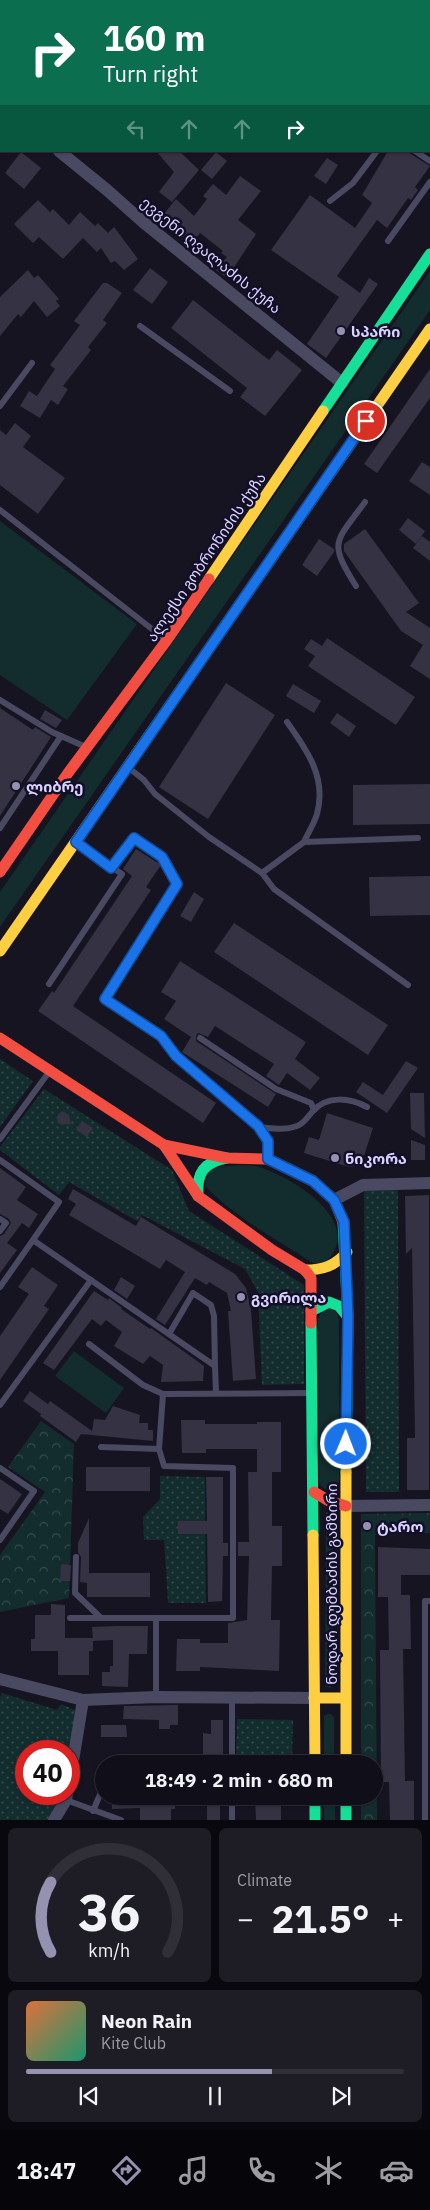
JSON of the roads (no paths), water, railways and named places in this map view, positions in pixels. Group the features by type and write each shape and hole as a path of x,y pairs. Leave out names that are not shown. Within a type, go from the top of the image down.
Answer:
{"street":[{"path":"247,0 263,0"},
{"name":"ევგენი ღვალაძის ქუჩა","path":"61,152 143,222 342,383"},
{"name":"ალექსი გობრონიძის ქუჩა","path":"0,872 87,748 167,640 430,254"},
{"path":"0,951 430,329"},
{"name":"ნოდარ დუმბაძის გამზირი","path":"0,1038 164,1145 227,1158 268,1159 313,1181 334,1200 344,1222 347,1252 346,1755"},
{"name":"ნოდარ დუმბაძის გამზირი","path":"164,1145 198,1196 272,1250 305,1270 311,1278 315,1755"},
{"path":"198,1196 196,1182 202,1168 213,1160 227,1158"},
{"path":"334,1200 363,1184 430,1183"},
{"path":"305,1270 321,1271 329,1269 339,1262 347,1252"},
{"path":"311,1311 329,1302 339,1306 348,1317"},
{"path":"314,1492 329,1501 346,1506 430,1504"},
{"path":"0,1679 83,1700 156,1697 345,1698"},
{"path":"76,1740 83,1700"},
{"path":"54,1820 62,1805"},
{"path":"315,1805 315,1820"},
{"path":"346,1805 346,1820"}],"lane":[{"path":"330,201 353,184 376,152"},
{"path":"416,152 430,161"},
{"path":"388,241 430,182"},
{"path":"140,326 230,391"},
{"path":"0,406 32,363"},
{"path":"356,586 340,561 337,544 365,502"},
{"path":"0,510 167,640"},
{"path":"0,700 52,732 87,748"},
{"path":"262,873 304,842 317,814 320,782 308,752 287,722"},
{"path":"0,828 61,736"},
{"path":"128,767 144,780 163,800 209,837 262,873 274,889 408,985"},
{"path":"111,868 134,838 162,857 177,884 105,999 161,1036 176,1056 258,1126 268,1141 268,1159"},
{"path":"304,842 418,838"},
{"path":"49,984 122,874 76,842"},
{"path":"200,1038 276,1089 311,1103 314,1110"},
{"path":"0,1139 50,1071"},
{"path":"258,1126 282,1129 295,1127 303,1123 314,1110 332,1100 354,1100 366,1107"},
{"path":"0,1160 58,1202 0,1287"},
{"path":"0,1219 6,1223 0,1231"},
{"path":"33,1240 215,1366"},
{"path":"0,1404 91,1280"},
{"path":"169,1334 193,1293 211,1305 214,1316 216,1394"},
{"path":"89,1344 143,1385 163,1394 312,1393"},
{"path":"70,1618 233,1618 233,1468 164,1466 159,1449 163,1394"},
{"path":"101,1447 159,1449"},
{"path":"0,1468 34,1491 0,1540"},
{"path":"76,1557 75,1593 100,1617"},
{"path":"425,1820 425,1601 430,1601"},
{"path":"156,1618 156,1697"},
{"path":"232,1698 232,1755"},
{"path":"80,1804 121,1820"},
{"path":"93,1810 95,1805"},
{"path":"232,1805 232,1820"}],"place":[{"name":"სპარი","path":"341,331"},
{"name":"ლიბრე","path":"16,786"},
{"name":"ნიკორა","path":"335,1158"},
{"name":"გვირილა","path":"241,1297"},
{"name":"ტარო","path":"367,1526"}]}
